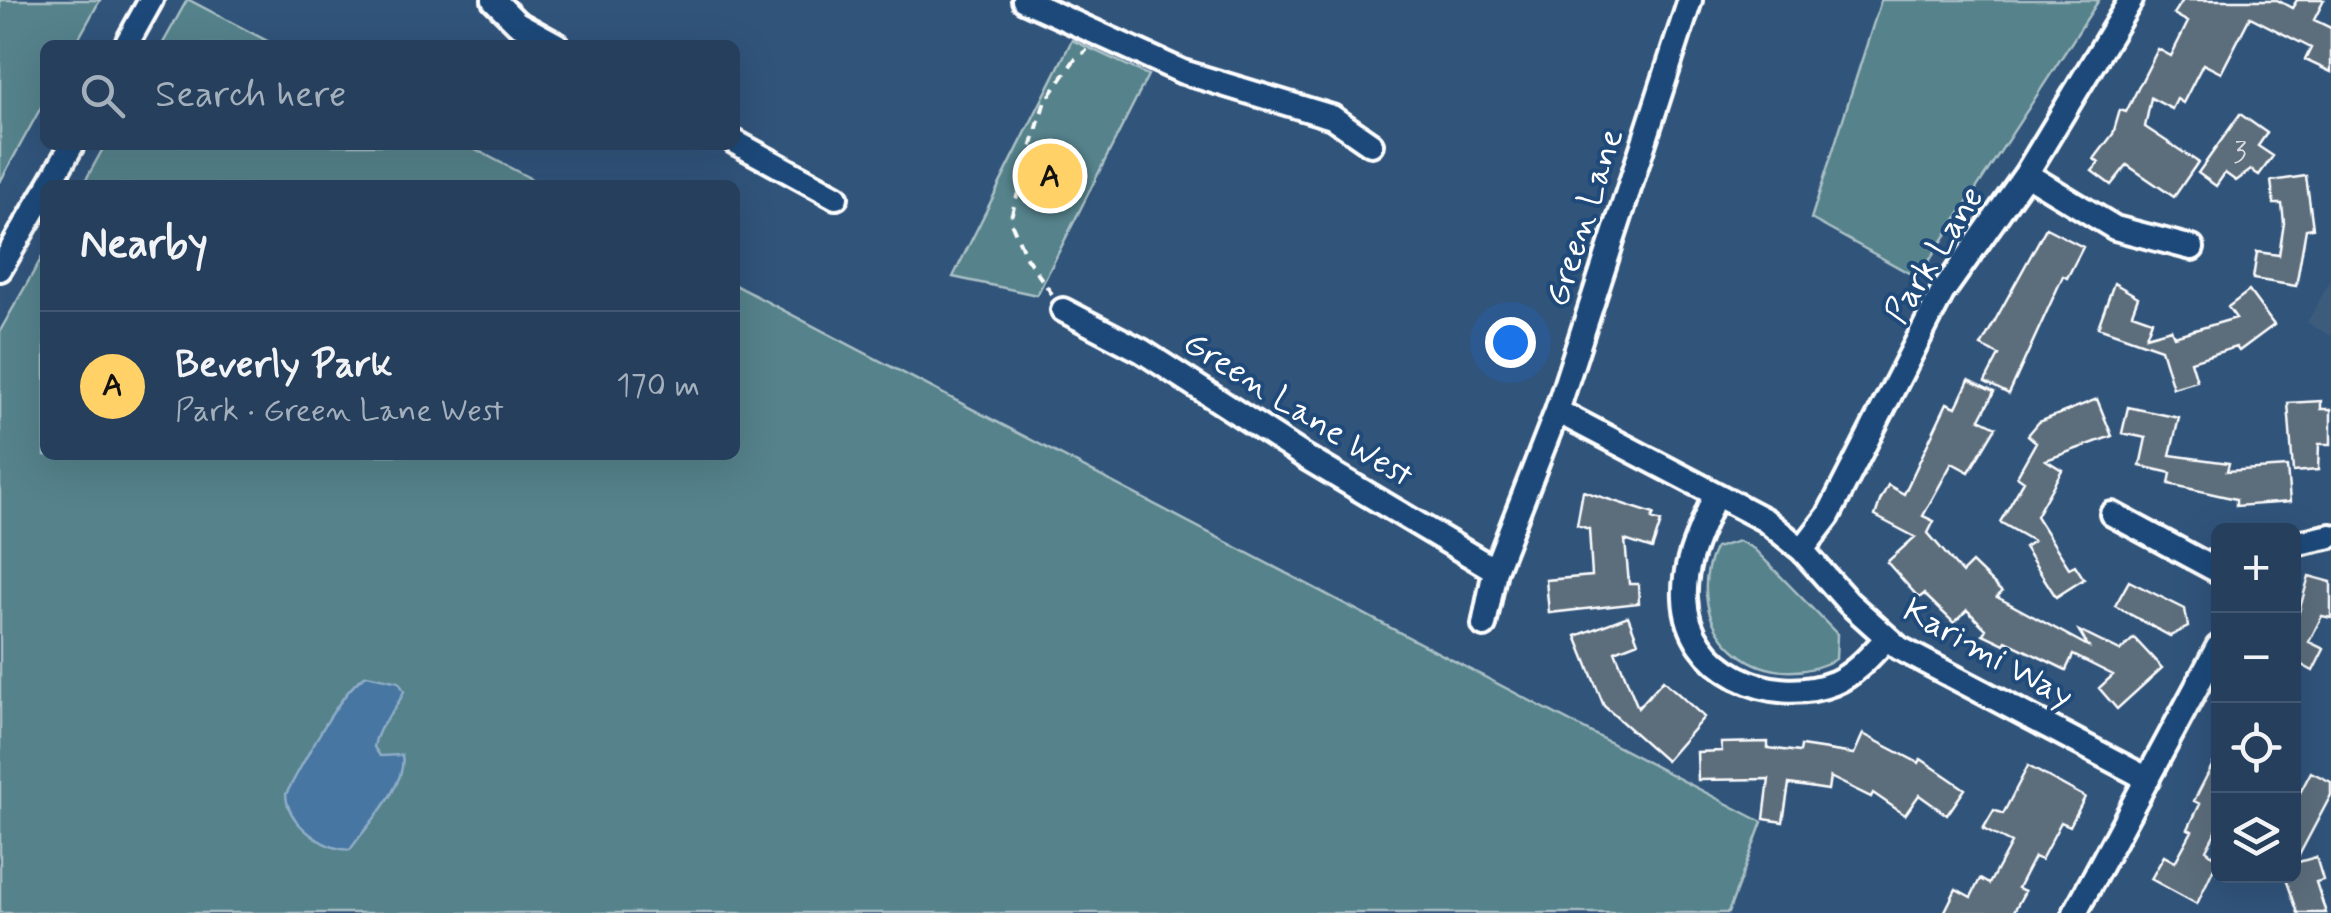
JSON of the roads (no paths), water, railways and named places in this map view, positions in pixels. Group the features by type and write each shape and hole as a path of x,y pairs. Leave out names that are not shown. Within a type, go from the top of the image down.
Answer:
{"street":[{"path":"129,40 150,0"},
{"path":"494,0 517,24 547,40"},
{"path":"1024,0 1183,72 1332,118 1371,144"},
{"name":"Green Lane","path":"1484,624 1495,570 1557,410 1690,0"},
{"name":"Park Lane","path":"1802,550 1828,516 1942,293 2026,174 2131,0"},
{"path":"740,145 836,197"},
{"path":"52,180 69,150"},
{"path":"2026,174 2115,228 2192,248"},
{"path":"0,269 40,201"},
{"name":"Green Lane West","path":"1063,310 1142,350 1308,458 1495,570"},
{"name":"Karimi Way","path":"1557,410 1765,520 1802,550 1886,639 2148,779"},
{"path":"1714,495 1686,569 1685,600 1693,629 1717,664 1764,690 1805,691 1845,677 1886,639"},
{"path":"2112,514 2211,566"},
{"path":"2301,542 2331,536"},
{"path":"2075,913 2211,660"}],"place":[{"name":"Beverly Park","path":"1050,176"}]}
